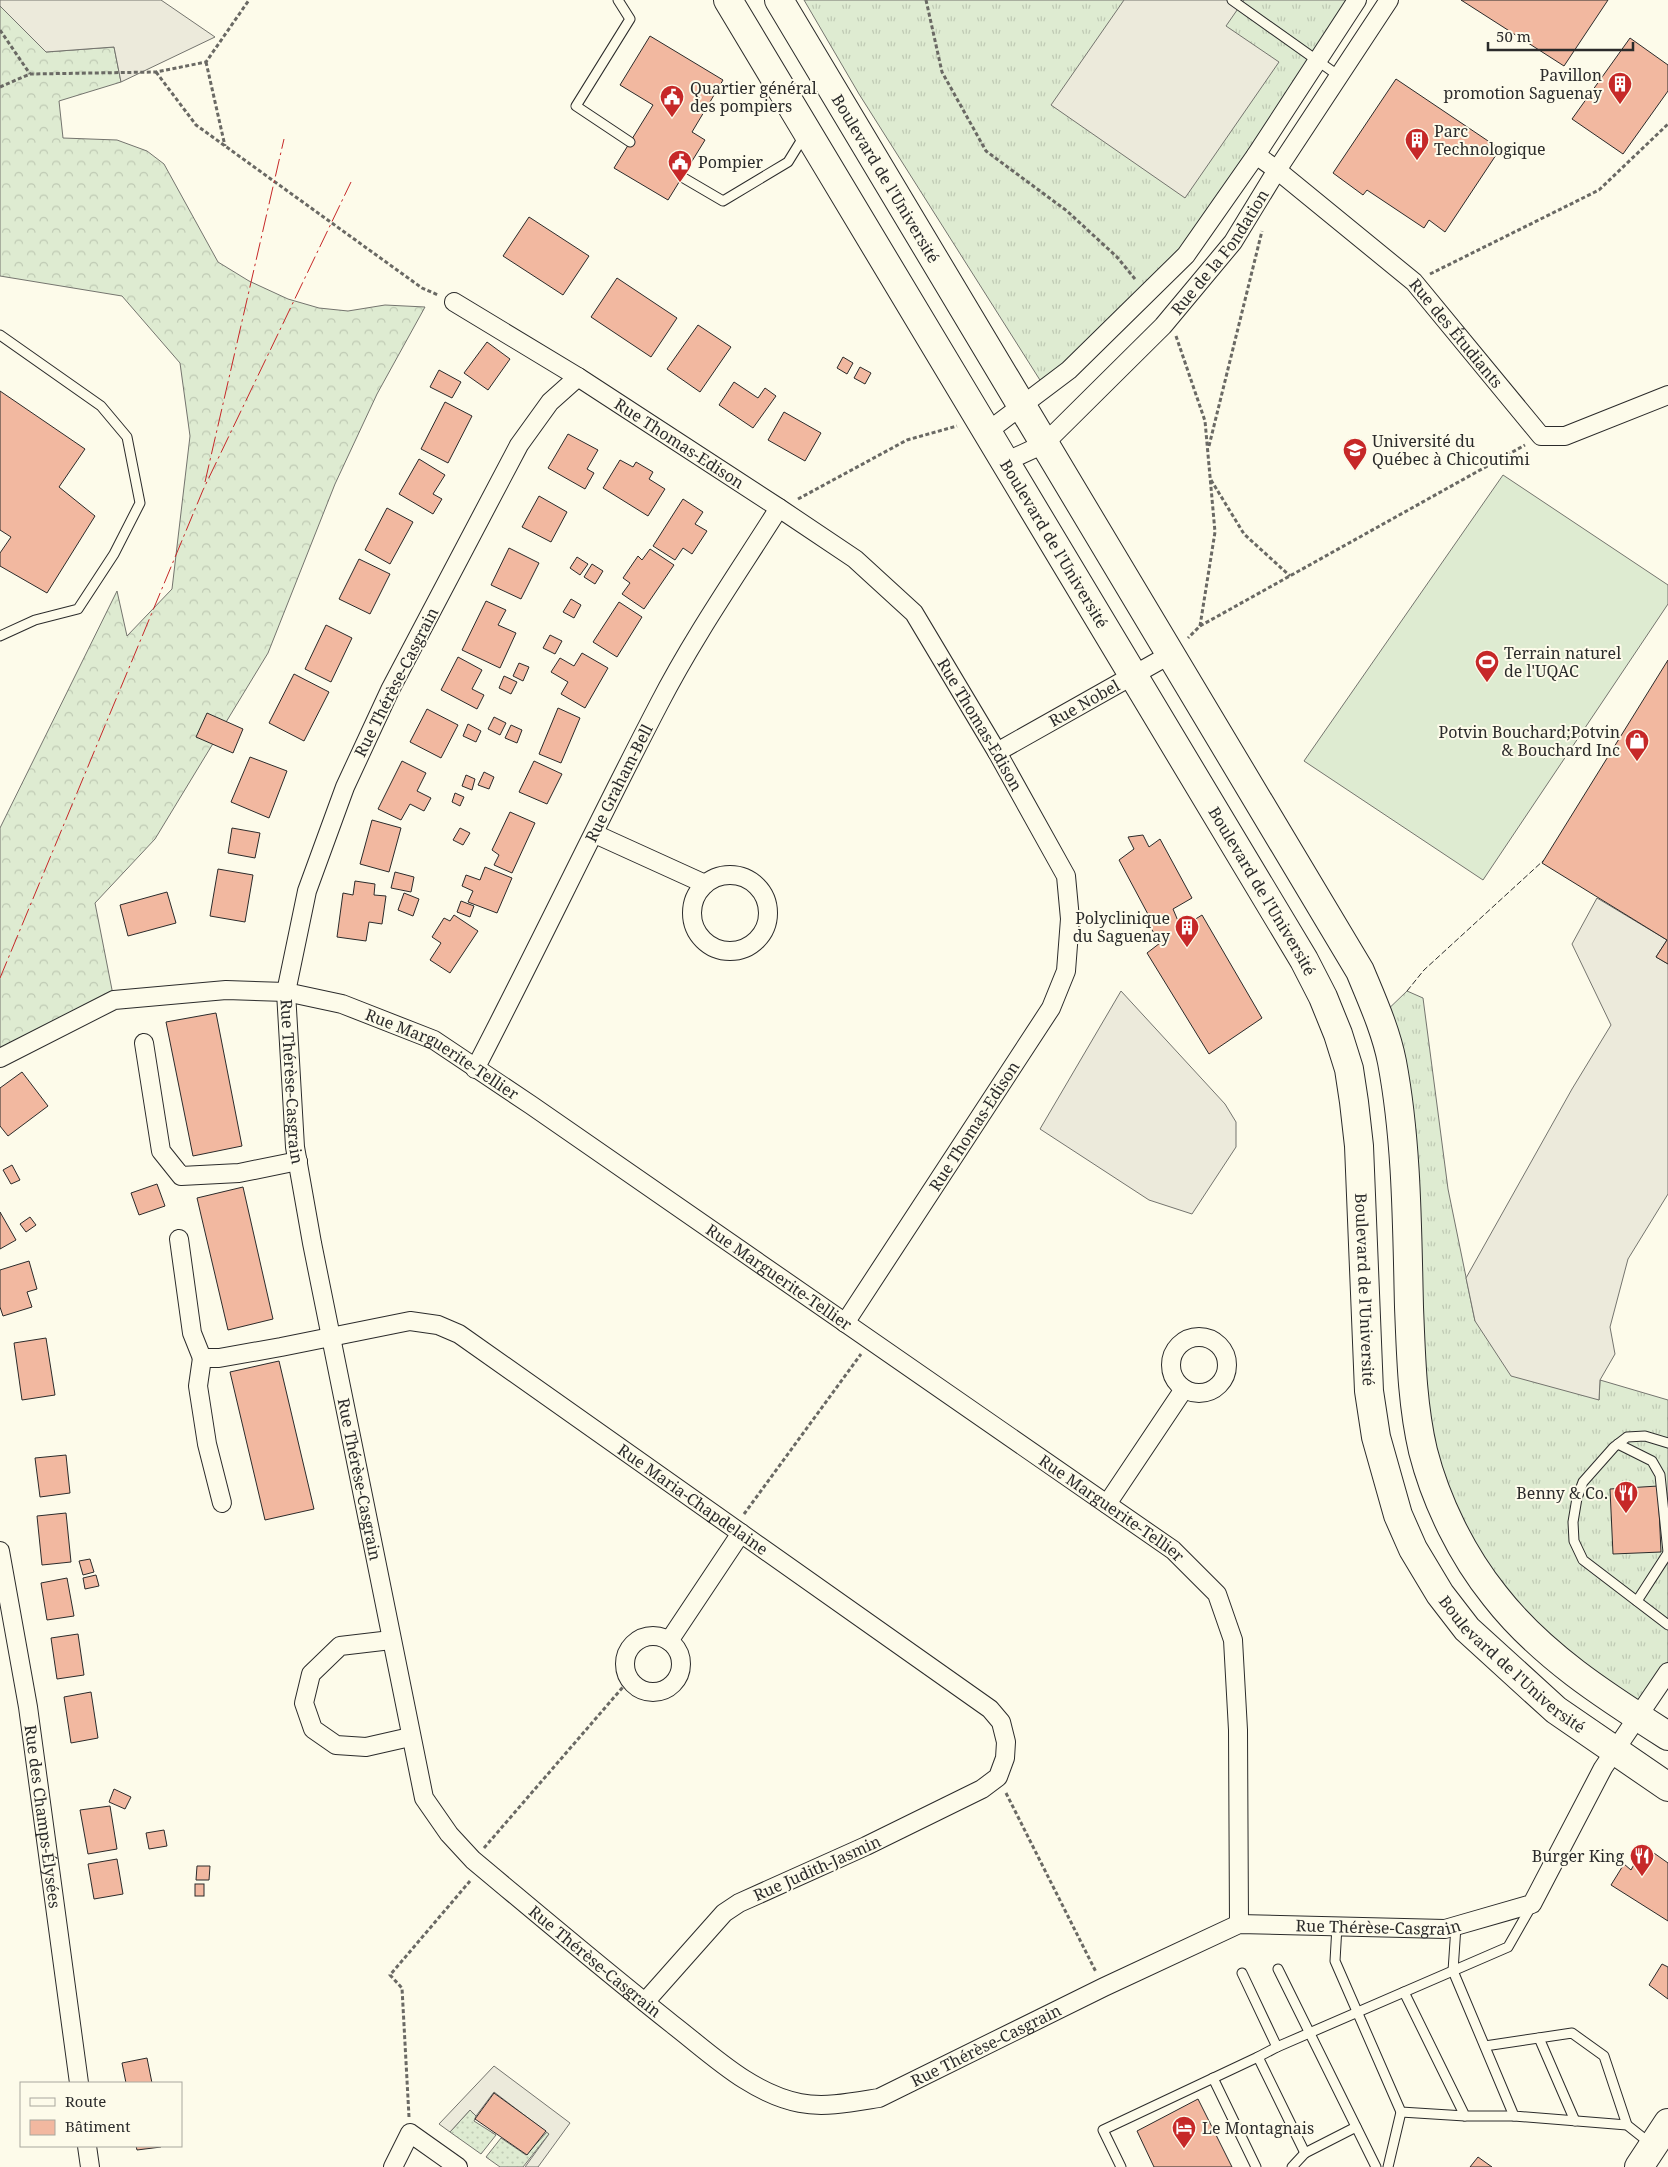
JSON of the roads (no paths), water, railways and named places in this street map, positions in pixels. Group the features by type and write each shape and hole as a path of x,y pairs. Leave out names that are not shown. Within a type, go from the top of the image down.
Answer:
{"main road":[{"name":"Boulevard de l'Université","path":"728,0 1304,960 1323,997 1338,1034 1349,1069 1359,1146 1370,1391 1376,1437 1398,1515 1414,1548 1440,1594 1467,1628 1556,1710 1668,1787"},
{"name":"Boulevard de l'Université","path":"779,0 1360,971 1379,1018 1392,1059 1402,1144 1412,1374 1416,1413 1426,1461 1450,1523 1469,1559 1495,1596 1538,1643 1588,1683 1638,1718 1668,1736"},
{"path":"807,131 844,108"},
{"path":"1646,2156 1668,2123"}],"street":[{"name":"Rue de la Fondation","path":"984,426 1021,405 1069,370 1186,255 1256,155 1357,0"},
{"name":"Rue de la Fondation","path":"1005,462 1044,444 1170,318 1233,242 1277,170 1389,0"},
{"name":"Rue des Étudiants","path":"1256,155 1414,282 1541,436 1565,436 1668,395"},
{"name":"Rue Thomas-Edison","path":"454,302 578,377 855,559 914,613 997,752 1066,876 1070,919 1066,971 1051,1008 845,1324"},
{"name":"Rue Thérèse-Casgrain","path":"578,377 550,402 520,444 390,690 345,787 306,891 286,992 294,1128 298,1161 391,1640 424,1798 449,1834 477,1864 645,2002 748,2083 800,2103 822,2104 879,2098 1104,1987 1238,1924 1445,1929 1532,1904"},
{"name":"Rue Graham-Bell","path":"476,1069 664,695 706,622 779,508"},
{"name":"Rue Nobel","path":"997,752 1134,677 1171,654"},
{"path":"595,834 705,884"},
{"path":"729,875 742,877 754,883 762,892 768,910 765,930 758,939 748,947 736,950 724,950 712,946 703,939 696,929 693,911 698,894 705,884 716,878 729,875"},
{"name":"Rue Marguerite-Tellier","path":"0,1058 114,1000 226,990 286,992 342,1004 434,1040 539,1110 1173,1550 1217,1594 1233,1640 1238,1730 1238,1924"},
{"path":"144,1043 162,1151 181,1176 239,1173 298,1161"},
{"path":"179,1239 192,1332 202,1358 198,1386 207,1444 222,1503"},
{"name":"Rue Maria-Chapdelaine","path":"202,1358 219,1358 410,1321 438,1325 459,1334 990,1709 1001,1722 1006,1742 1005,1758 998,1776"},
{"path":"1107,1504 1184,1389"},
{"path":"669,1641 738,1530"},
{"name":"Rue des Champs-Élysées","path":"0,1551 28,1706 79,2082"},
{"path":"651,1636 669,1641 675,1648 681,1664 675,1681 661,1691 643,1691 629,1680 625,1671 624,1661 627,1652 641,1638 651,1636"},
{"path":"391,1640 340,1646 311,1674 304,1703 313,1729 336,1745 366,1747 410,1736"},
{"path":"1532,1904 1614,1750 1638,1718 1668,1672"},
{"name":"Rue Judith-Jasmin","path":"645,2002 724,1913 739,1903 866,1846 982,1789 998,1776"},
{"path":"393,2167 410,2133 458,2167"},
{"path":"87,2147 90,2167"}],"lane":[{"path":"618,0 630,19 576,106 630,142"},
{"path":"1232,0 1339,76"},
{"path":"682,177 723,201 788,162 807,131"},
{"path":"0,335 101,406 127,438 140,503 114,554 78,609 35,620 0,636"},
{"path":"1668,1443 1645,1436 1628,1437 1618,1444 1598,1463 1583,1482 1577,1498 1573,1522 1574,1542 1583,1560 1668,1625"},
{"path":"1618,1444 1652,1460 1656,1464 1660,1475 1668,1553 1637,1601"},
{"path":"1121,2167 1103,2130 1277,2047 1508,1947 1532,1904"},
{"path":"1337,1926 1335,1961 1402,2112 1388,2167"},
{"path":"1456,1926 1453,1971 1514,2116"},
{"path":"1278,1969 1376,2167"},
{"path":"1242,1973 1277,2047"},
{"path":"1404,1992 1465,2116"},
{"path":"1485,2046 1572,2033 1604,2056 1627,2125 1646,2156"},
{"path":"1540,2038 1575,2121"},
{"path":"1258,2057 1305,2154"},
{"path":"1213,2078 1256,2167"},
{"path":"1402,2112 1465,2116 1514,2116 1627,2125"},
{"path":"1292,2167 1305,2154 1356,2127"}],"place":[{"name":"Pavillon promotion Saguenay","path":"1620,105"},
{"name":"Quartier général des pompiers","path":"672,118"},
{"name":"Parc Technologique","path":"1417,161"},
{"name":"Pompier","path":"680,183"},
{"name":"Université du Québec à Chicoutimi","path":"1355,471"},
{"name":"Terrain naturel de l'UQAC","path":"1487,683"},
{"name":"Potvin Bouchard;Potvin & Bouchard Inc","path":"1637,762"},
{"name":"Polyclinique du Saguenay","path":"1187,948"},
{"name":"Benny & Co.","path":"1626,1514"},
{"name":"Burger King","path":"1642,1877"},
{"name":"Le Montagnais","path":"1184,2149"}]}
